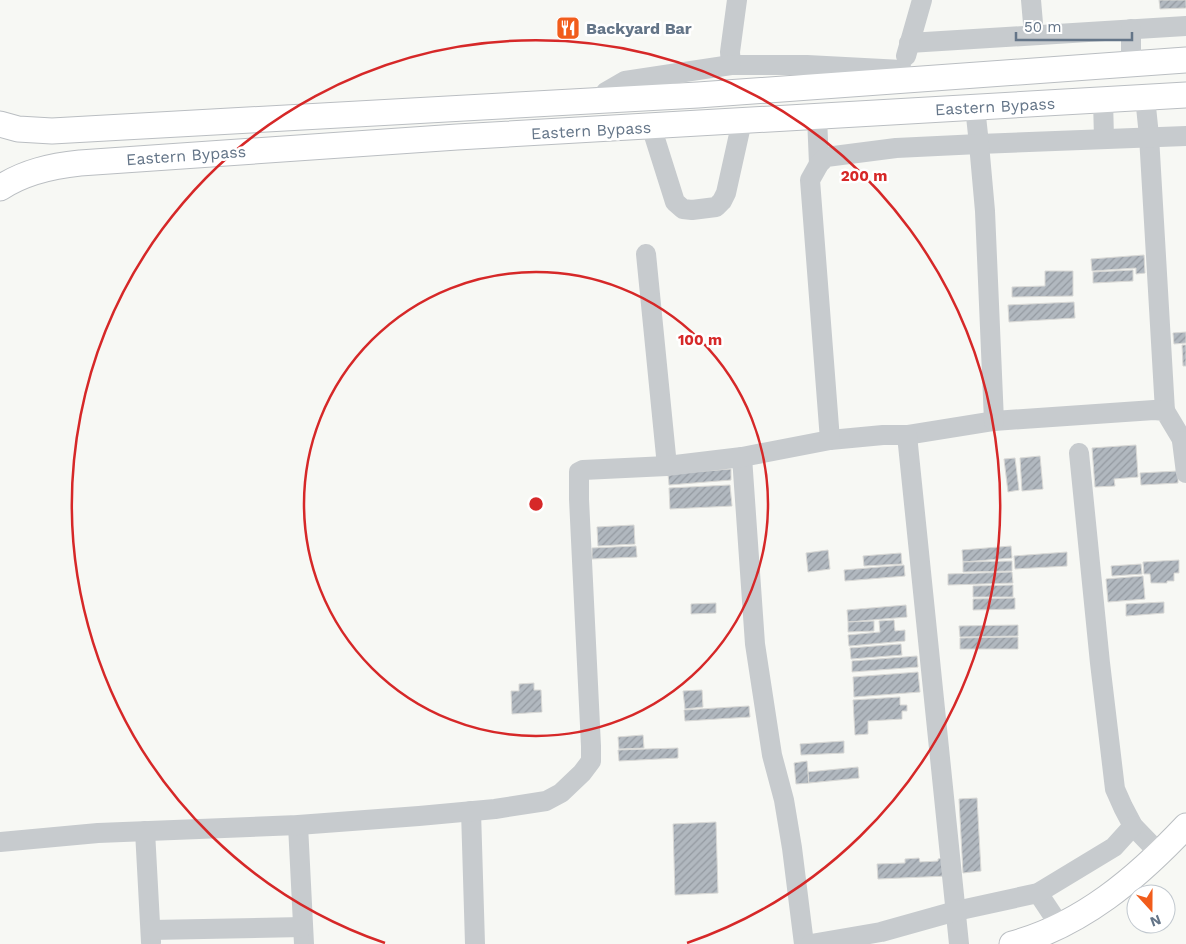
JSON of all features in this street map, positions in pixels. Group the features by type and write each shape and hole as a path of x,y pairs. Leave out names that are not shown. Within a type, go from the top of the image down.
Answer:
{"main road":[{"name":"Eastern Bypass","path":"0,124 18,129 52,130 599,101 900,75 1186,60"},
{"name":"Eastern Bypass","path":"0,188 14,179 30,173 55,166 80,163 210,153 1186,95"},
{"path":"1012,944 1060,926 1091,909 1160,854 1186,826"}],"street":[{"path":"731,65 730,52 737,0"},
{"path":"599,101 606,92 625,81 731,65 807,65 900,75 922,0"},
{"path":"1031,0 1034,35"},
{"path":"909,43 1186,26"},
{"path":"1131,29 1131,64"},
{"path":"1145,97 1149,136 1165,411 1172,419 1184,443 1186,473"},
{"path":"1103,100 1104,138"},
{"path":"975,107 985,211 994,420"},
{"path":"817,117 819,164"},
{"path":"652,126 675,202 683,209 692,210 716,207 722,201 726,193 742,121"},
{"path":"830,440 810,180 819,164 826,157 896,148 1149,136 1186,136"},
{"path":"646,254 667,466"},
{"path":"0,842 98,833 298,825 471,811 546,802 560,793 582,773 591,761 579,472 583,470 667,466 742,457 830,440 883,435 906,435 994,420 1165,411"},
{"path":"906,435 959,944"},
{"path":"1079,453 1100,663 1115,788 1133,826 1160,854"},
{"path":"742,457 755,644 772,755 786,810 804,944"},
{"path":"471,811 475,944"},
{"path":"145,831 151,937 304,935 298,825"},
{"path":"811,944 881,932 956,911 1038,893 1114,847 1133,826"},
{"path":"1038,893 1060,926"}],"building":[{"path":"1159,0 1186,0 1186,8 1160,9"},
{"path":"1144,255 1145,273 1136,274 1136,268 1092,271 1091,259"},
{"path":"1133,270 1133,281 1093,283 1093,272"},
{"path":"1045,271 1073,271 1073,296 1012,297 1012,287 1045,286"},
{"path":"1074,302 1075,318 1009,322 1008,305"},
{"path":"1186,332 1186,343 1174,344 1173,333"},
{"path":"1182,345 1186,345 1186,366 1183,366"},
{"path":"1136,445 1138,477 1114,479 1115,486 1095,487 1092,448"},
{"path":"1040,456 1043,489 1022,491 1020,458"},
{"path":"1015,458 1019,490 1008,492 1004,459"},
{"path":"731,469 731,480 669,485 668,474"},
{"path":"1178,471 1178,483 1141,485 1140,473"},
{"path":"730,485 732,506 670,509 669,488"},
{"path":"634,525 635,544 598,546 597,527"},
{"path":"636,546 637,557 592,559 592,548"},
{"path":"1011,546 1012,558 963,562 962,550"},
{"path":"828,550 830,569 808,572 806,553"},
{"path":"1067,552 1067,566 1015,569 1014,556"},
{"path":"901,553 902,564 864,566 863,556"},
{"path":"1179,560 1179,573 1174,573 1174,581 1151,583 1150,574 1144,574 1143,562"},
{"path":"1012,561 1012,571 963,572 963,562"},
{"path":"1141,564 1142,574 1112,576 1111,566"},
{"path":"904,565 905,576 845,581 844,570"},
{"path":"1012,572 1013,583 948,585 948,574"},
{"path":"1143,576 1145,599 1108,602 1106,579"},
{"path":"1013,585 1013,597 973,597 973,586"},
{"path":"1015,598 1015,609 973,610 973,599"},
{"path":"1164,602 1164,613 1126,616 1126,604"},
{"path":"716,603 716,613 691,614 691,604"},
{"path":"906,605 907,617 848,622 847,610"},
{"path":"894,620 895,631 905,630 905,641 849,646 848,635 880,632 879,621"},
{"path":"874,621 874,631 848,632 848,622"},
{"path":"1018,625 1018,636 960,637 959,626"},
{"path":"1018,637 1018,649 960,649 960,638"},
{"path":"901,644 902,655 851,659 850,648"},
{"path":"917,656 918,667 852,672 852,661"},
{"path":"918,672 920,692 854,697 853,677"},
{"path":"534,683 534,690 541,690 542,712 512,714 511,691 519,691 519,684"},
{"path":"702,690 703,707 685,709 683,691"},
{"path":"900,697 900,705 907,705 907,711 902,711 902,719 868,721 868,734 855,735 853,700"},
{"path":"749,706 750,717 685,721 684,710"},
{"path":"643,735 644,748 619,749 618,737"},
{"path":"844,741 844,753 801,755 800,744"},
{"path":"678,748 678,758 619,761 618,750"},
{"path":"807,761 809,783 796,784 794,763"},
{"path":"858,767 859,778 809,783 808,772"},
{"path":"977,798 981,871 963,873 959,799"},
{"path":"716,822 718,893 675,895 673,824"},
{"path":"919,858 920,862 938,861 938,859 943,858 947,876 878,879 877,864 905,863 905,859"}],"place":[{"name":"Backyard Bar","path":"568,28"}]}
